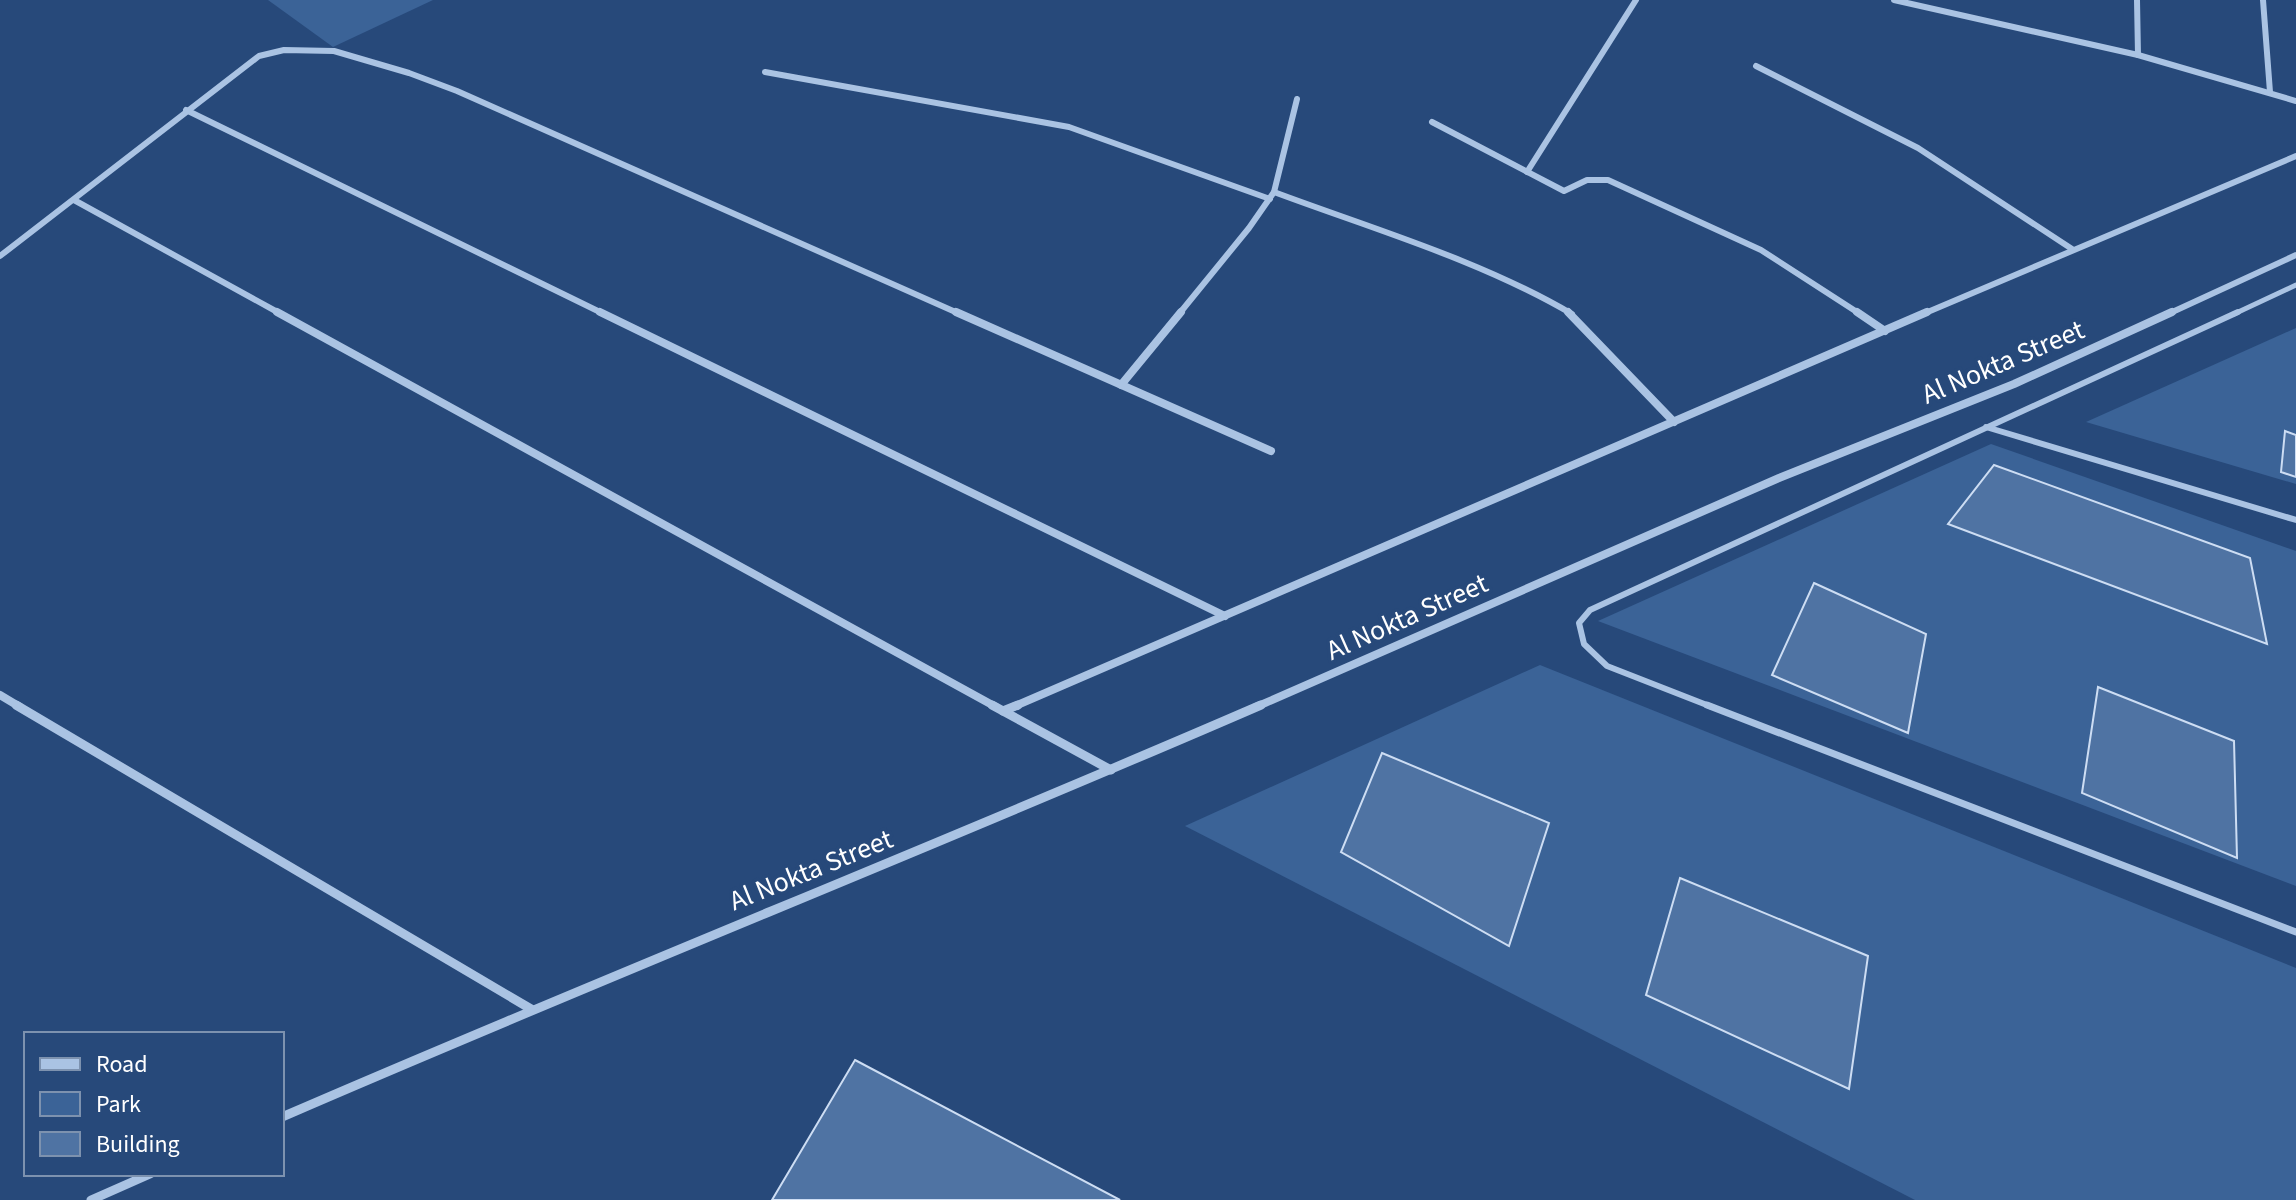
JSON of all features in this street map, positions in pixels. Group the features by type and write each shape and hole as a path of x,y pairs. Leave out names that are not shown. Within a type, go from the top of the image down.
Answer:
{"street":[{"path":"1527,172 1636,0"},
{"path":"1894,0 2138,55 2296,101"},
{"path":"2137,0 2138,55"},
{"path":"2263,0 2270,92"},
{"path":"0,256 259,56 292,48 336,50 457,91 1271,451"},
{"path":"1756,66 1918,148 2072,249"},
{"path":"765,72 1069,127 1440,254 1535,294 1571,313 1674,422"},
{"path":"1121,385 1249,228 1272,195 1297,99"},
{"path":"186,110 1225,616"},
{"path":"1432,122 1564,191 1587,180 1608,180 1712,225 1798,271 1885,331"},
{"path":"1003,711 2072,249 2296,156"},
{"path":"74,200 1111,770"},
{"name":"Al Nokta Street","path":"284,1116 531,1009 1111,770 1779,478 2014,384 2296,255"},
{"path":"0,695 531,1009"},
{"path":"91,1200 145,1176"}],"lane":[{"path":"2296,285 1590,610 1579,623 1584,644 1607,666 2296,932"},
{"path":"1986,427 2296,520"}],"green space":[{"path":"268,0 433,0 333,47"},
{"path":"2296,328 2296,484 2086,422"},
{"path":"1991,444 2296,551 2296,886 1598,621"},
{"path":"1540,665 2296,968 2296,1200 1915,1200 1185,826"}],"building":[{"path":"2285,431 2296,435 2296,477 2281,472"},
{"path":"1994,465 2250,558 2267,644 1948,524"},
{"path":"1814,583 1926,634 1908,733 1772,675"},
{"path":"2098,687 2234,741 2237,858 2082,793"},
{"path":"1382,753 1549,823 1509,946 1341,852"},
{"path":"1680,878 1868,956 1849,1089 1646,995"},
{"path":"855,1060 1120,1200 772,1200"}]}
